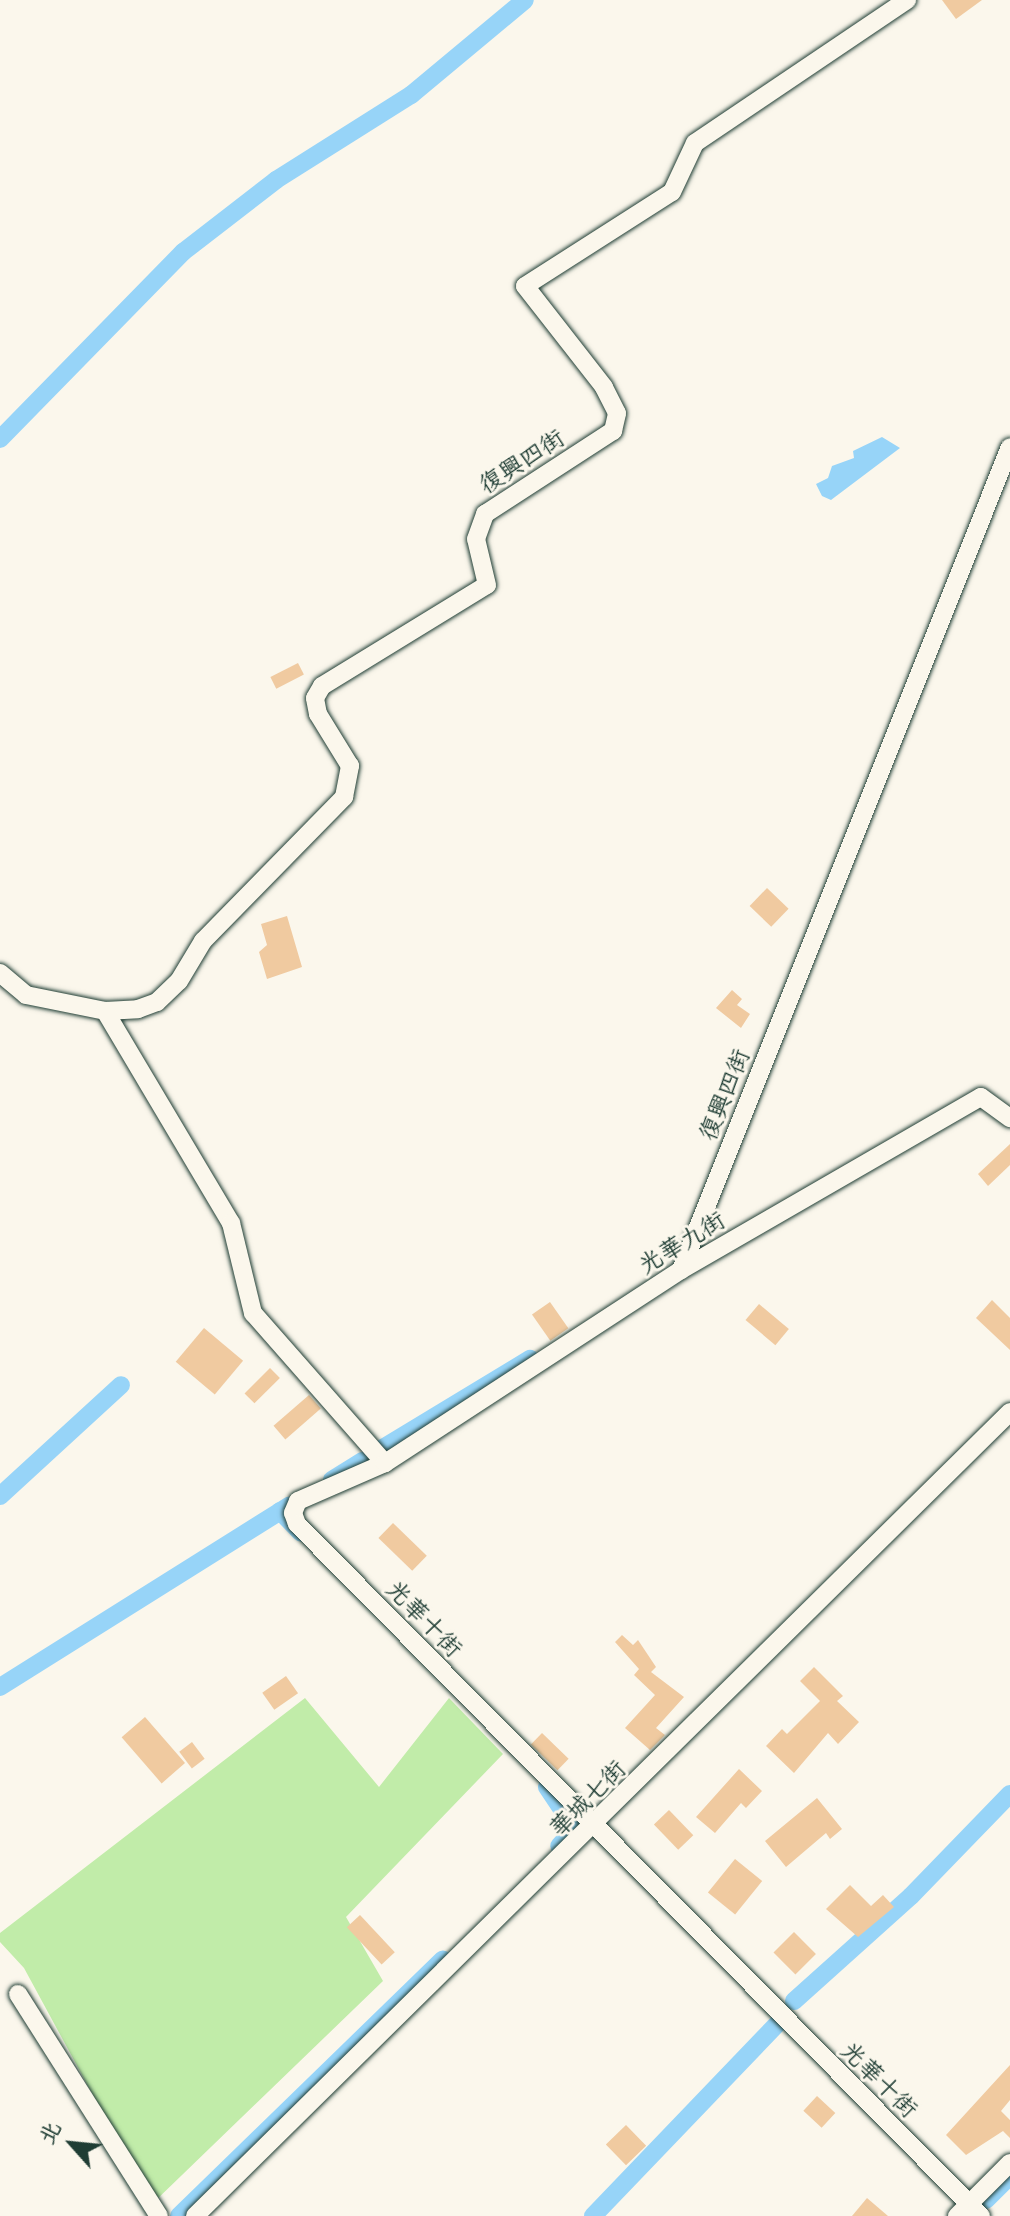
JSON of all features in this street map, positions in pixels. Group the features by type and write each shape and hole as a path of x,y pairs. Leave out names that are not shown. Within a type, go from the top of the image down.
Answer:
{"street":[{"name":"復興四街","path":"0,973 26,995 105,1011 138,1009 157,1002 179,981 203,941 344,797 350,766 318,714 315,698 322,686 487,585 476,539 485,514 613,431 617,413 604,387 525,286 672,192 695,143 907,0"},
{"name":"復興四街","path":"681,1270 1010,447"},
{"path":"105,1011 231,1223 253,1313 385,1463"},
{"name":"光華九街","path":"385,1463 681,1270 981,1097 1010,1118"},
{"name":"華城七街","path":"195,2216 593,1827 1010,1412"},
{"name":"光華十街","path":"385,1463 298,1501 293,1513 297,1524 969,2212"},
{"path":"18,1994 159,2216"},
{"path":"969,2212 1010,2163"}],"green space":[{"path":"305,1698 379,1787 449,1698 503,1754 346,1917 383,1981 152,2204 24,1968 0,1942 0,1933"}],"water":[{"path":"882,437 900,448 831,500 822,496 816,484 828,478 832,466 854,458 853,451"}],"building":[{"path":"942,0 982,0 956,19"},
{"path":"298,663 304,675 276,689 270,677"},
{"path":"767,888 789,909 771,927 750,906"},
{"path":"287,916 302,967 267,979 259,952 267,945 261,924"},
{"path":"732,990 742,999 737,1005 750,1014 741,1028 716,1008"},
{"path":"1010,1144 1010,1165 988,1186 978,1174"},
{"path":"992,1300 1010,1318 1010,1350 976,1318"},
{"path":"550,1302 568,1328 550,1341 532,1315"},
{"path":"759,1304 789,1329 775,1345 746,1320"},
{"path":"204,1328 243,1361 215,1394 176,1362"},
{"path":"270,1368 280,1378 254,1403 245,1393"},
{"path":"309,1395 321,1409 285,1439 274,1426"},
{"path":"393,1523 427,1556 412,1571 378,1538"},
{"path":"622,1635 633,1645 638,1640 656,1667 651,1672 684,1697 656,1728 665,1735 650,1750 625,1728 655,1695 634,1675 639,1669 615,1642"},
{"path":"814,1667 843,1696 837,1701 859,1722 838,1744 828,1733 794,1773 766,1746 782,1729 787,1734 820,1701 800,1681"},
{"path":"286,1676 298,1693 274,1710 262,1693"},
{"path":"145,1717 185,1763 162,1783 122,1737"},
{"path":"542,1733 569,1759 558,1770 531,1745"},
{"path":"192,1742 205,1759 192,1768 179,1752"},
{"path":"739,1769 762,1791 746,1808 741,1803 715,1833 696,1817"},
{"path":"817,1798 842,1829 830,1839 826,1833 786,1867 765,1841"},
{"path":"669,1810 693,1835 678,1850 654,1825"},
{"path":"735,1859 762,1881 735,1914 708,1892"},
{"path":"850,1885 871,1906 883,1895 894,1907 858,1937 826,1909"},
{"path":"360,1915 395,1952 382,1965 347,1927"},
{"path":"794,1932 816,1954 795,1974 773,1953"},
{"path":"1010,2065 1010,2100 1001,2111 1010,2120 1010,2138 1003,2131 966,2155 946,2135"},
{"path":"817,2096 835,2113 822,2128 803,2111"},
{"path":"626,2125 646,2146 626,2165 606,2144"},
{"path":"867,2198 888,2216 852,2216"}],"waterway":[{"path":"0,439 183,252 276,180 411,95 525,0"},
{"path":"378,1451 530,1359"},
{"path":"0,1496 121,1385"},
{"path":"332,1480 363,1461"},
{"path":"0,1687 289,1506"},
{"path":"280,1511 301,1533"},
{"path":"547,1787 575,1829 559,1846"},
{"path":"794,2001 911,1896 1010,1794"},
{"path":"179,2216 443,1959"},
{"path":"593,2216 780,2021"},
{"path":"986,2200 1010,2176"}]}
